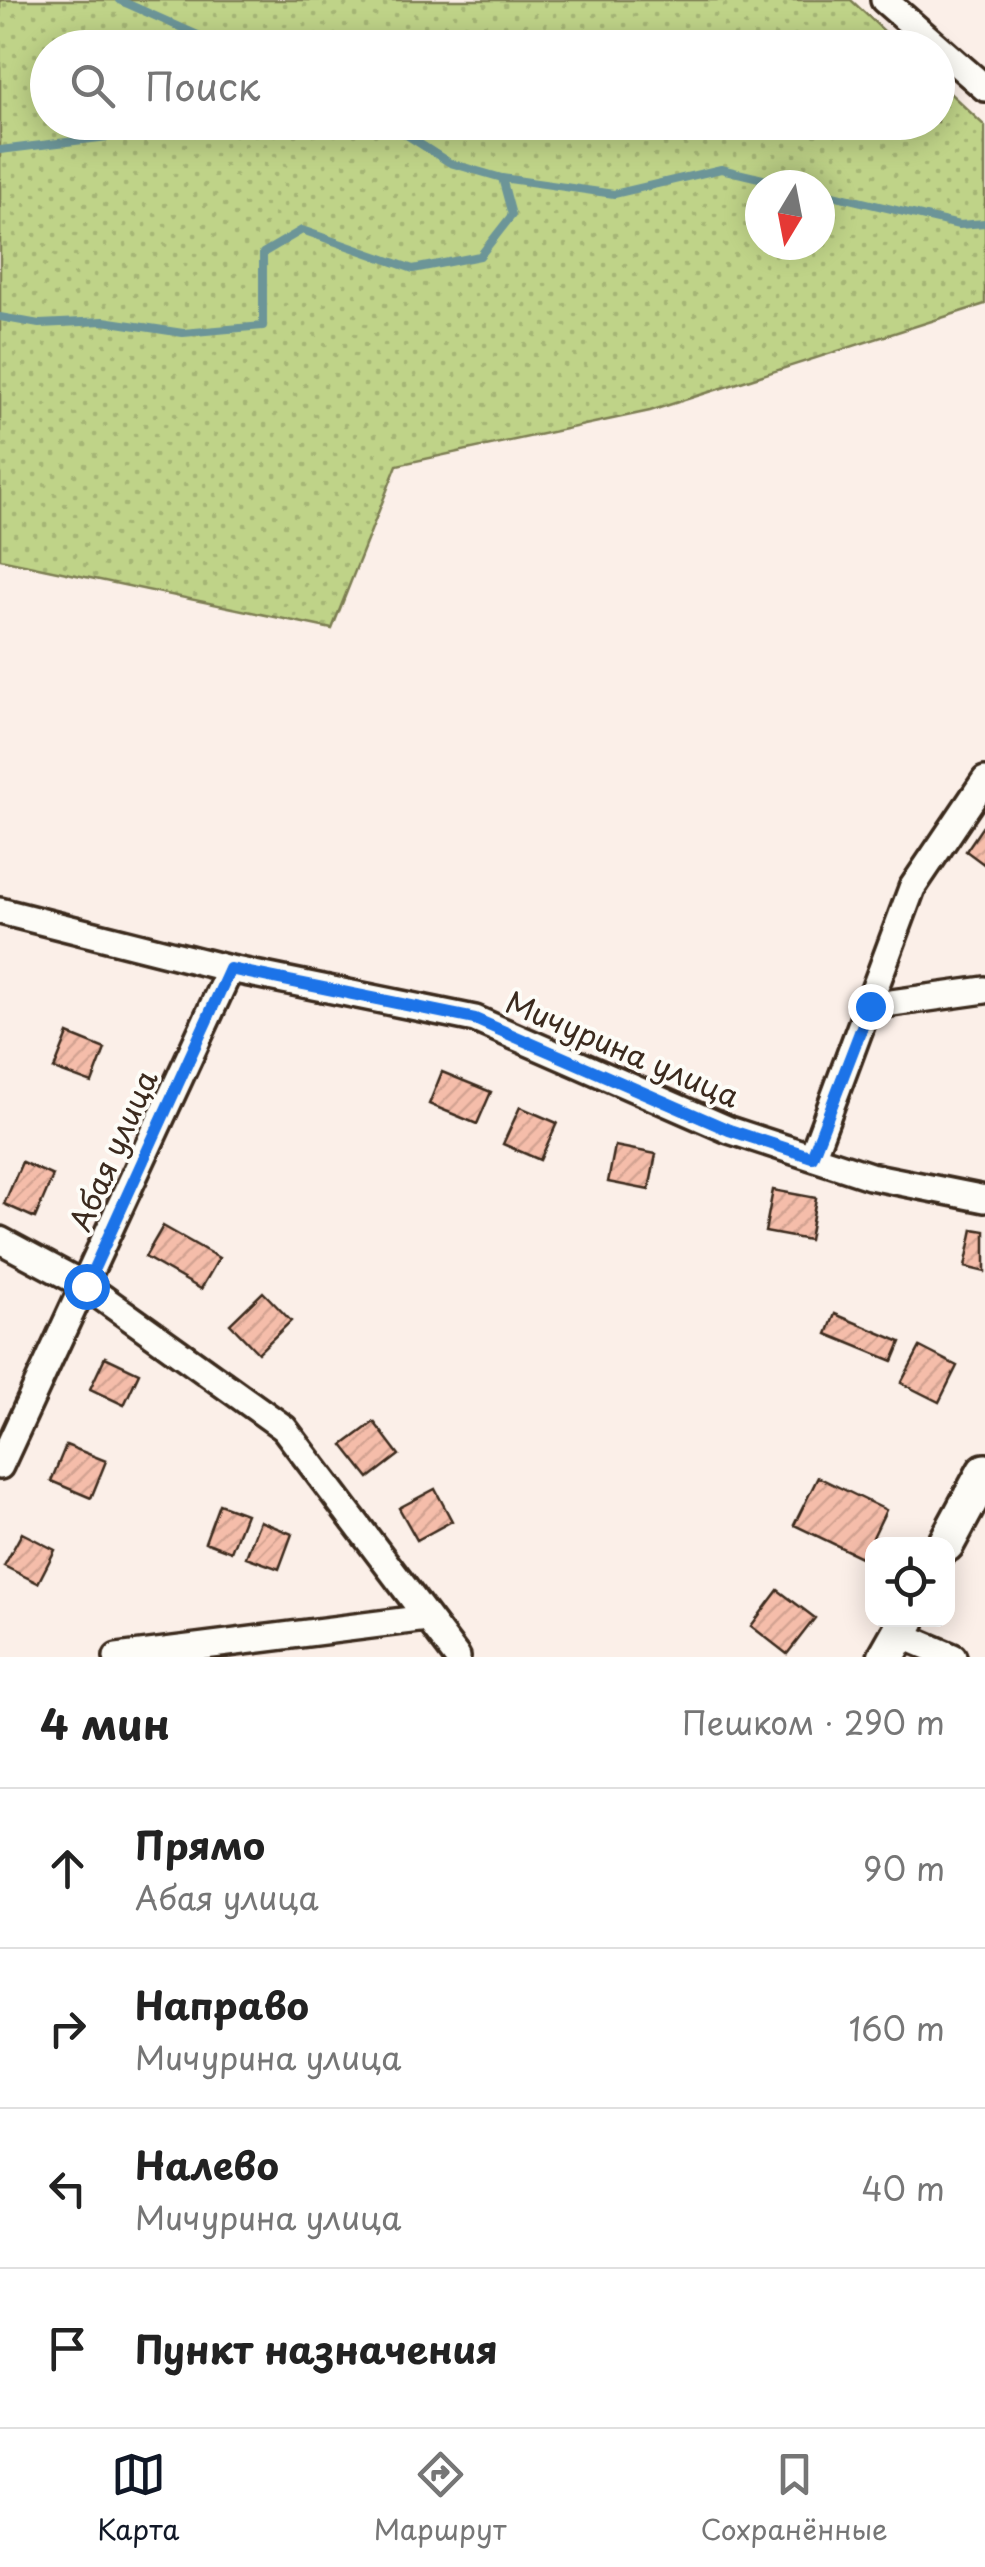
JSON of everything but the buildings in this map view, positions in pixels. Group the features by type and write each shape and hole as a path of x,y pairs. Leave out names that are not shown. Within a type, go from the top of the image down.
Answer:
{"street":[{"path":"884,0 918,30"},
{"path":"955,62 985,88"},
{"path":"812,1157 912,888 985,780"},
{"name":"Мичурина улица","path":"0,911 230,969 475,1019 729,1130 870,1176 985,1199"},
{"name":"Абая улица","path":"0,1466 230,969"},
{"path":"870,1006 985,990"},
{"path":"0,1240 86,1286 284,1428 457,1657"},
{"path":"950,1537 985,1472"},
{"path":"117,1657 427,1618"},
{"path":"897,1637 953,1657"}],"green space":[{"path":"0,0 851,0 883,30 30,30 30,140 955,140 955,98 985,126 985,304 650,411 397,465 332,629 0,559"}],"waterway":[{"path":"119,0 186,30"},
{"path":"0,150 83,140"},
{"path":"414,140 450,163 502,178 614,194 721,169 745,175"},
{"path":"0,317 39,324 104,321 183,333 263,326 263,253 302,230 413,269 480,256 512,215 502,178"},
{"path":"835,196 959,225 985,223"}],"route":[{"path":"86,1286 230,969 475,1019 729,1130 812,1157 870,1006"}]}
